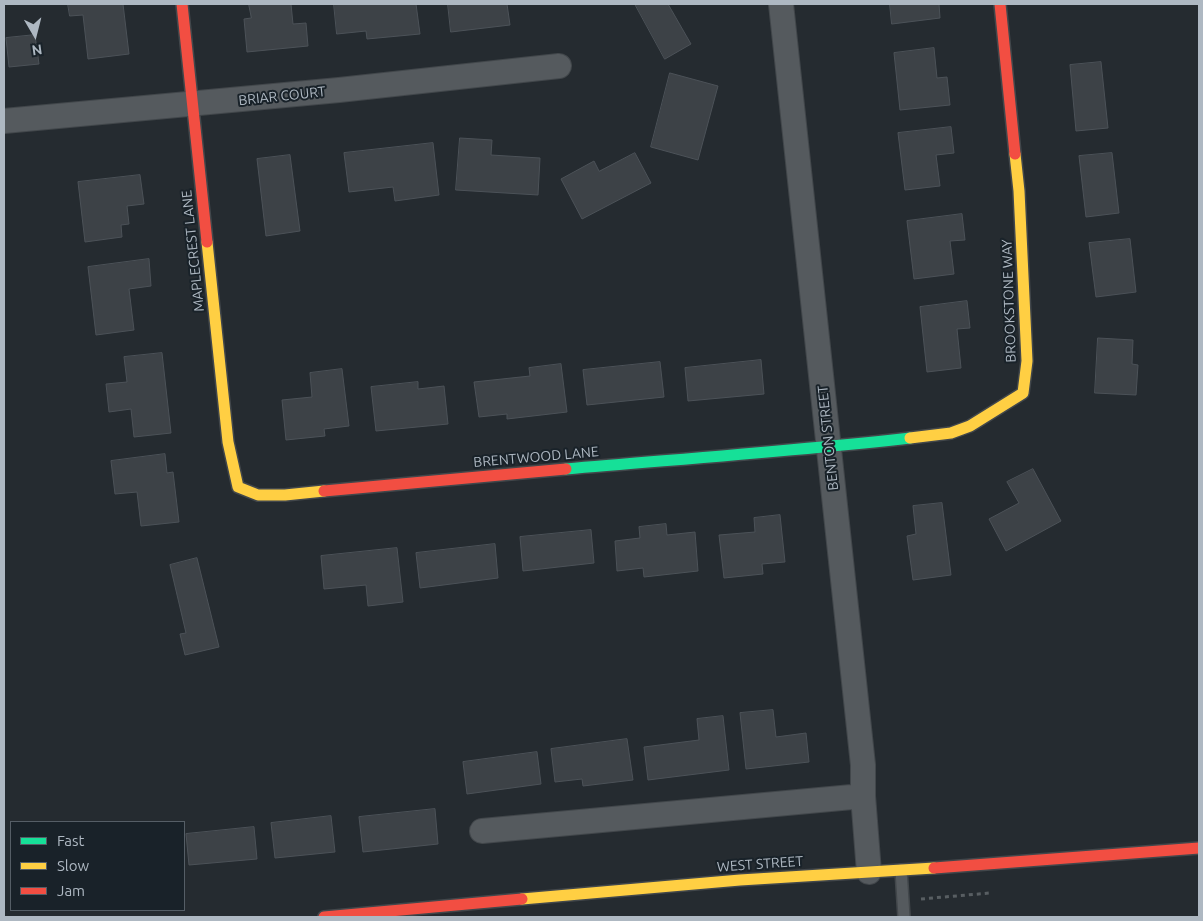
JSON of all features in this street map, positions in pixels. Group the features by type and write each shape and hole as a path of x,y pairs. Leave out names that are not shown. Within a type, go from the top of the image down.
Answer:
{"street":[{"name":"MAPLECREST LANE","path":"182,4 228,442 238,487 245,490"},
{"name":"BENTON STREET","path":"781,4 863,765 863,796 869,872"},
{"name":"BROOKSTONE WAY","path":"829,447 951,433 970,426 1023,393 1027,362 1019,191 1000,4"},
{"name":"BRIAR COURT","path":"4,121 192,105 559,66"},
{"name":"BRENTWOOD LANE","path":"245,490 258,495 285,495 829,447"},
{"path":"482,832 863,796"},
{"name":"WEST STREET","path":"324,917 514,904 740,880 984,865 1199,848"}],"lane":[{"path":"900,870 904,917"}],"building":[{"path":"68,4 123,4 129,54 88,59 83,15 70,16"},
{"path":"249,4 291,4 293,24 306,23 308,46 247,52 244,19 251,18"},
{"path":"334,4 416,4 420,34 367,39 366,31 337,34"},
{"path":"448,4 507,4 510,25 451,32"},
{"path":"635,4 668,4 691,44 665,59"},
{"path":"890,4 939,4 940,18 892,24"},
{"path":"35,35 39,64 9,67 6,38"},
{"path":"934,48 937,78 947,77 950,105 900,110 894,53"},
{"path":"1101,62 1108,128 1076,131 1070,65"},
{"path":"670,73 718,86 698,160 651,147"},
{"path":"951,127 954,153 936,155 940,186 905,190 898,133"},
{"path":"460,138 492,140 491,155 540,158 538,195 456,190"},
{"path":"433,143 439,195 395,201 393,187 349,192 344,153"},
{"path":"635,153 651,183 582,219 561,179 594,161 599,171"},
{"path":"1112,153 1119,213 1086,217 1079,156"},
{"path":"290,155 300,231 266,236 257,159"},
{"path":"140,175 144,204 127,206 129,224 121,225 122,237 85,242 78,182"},
{"path":"962,214 965,240 950,241 954,274 914,279 907,221"},
{"path":"1130,239 1136,292 1096,297 1089,243"},
{"path":"149,259 151,286 129,289 134,330 96,335 88,267"},
{"path":"967,301 970,328 957,329 961,368 927,372 920,307"},
{"path":"1098,338 1133,340 1132,364 1138,365 1136,395 1095,393"},
{"path":"162,353 171,433 134,437 131,409 109,412 106,384 127,382 124,357"},
{"path":"761,360 764,394 688,401 685,368"},
{"path":"660,362 664,397 587,405 583,370"},
{"path":"561,364 567,412 507,419 507,414 479,417 474,382 530,376 529,368"},
{"path":"342,369 349,426 324,429 325,436 286,440 282,400 312,397 310,373"},
{"path":"418,382 418,389 444,386 448,424 376,431 371,387"},
{"path":"165,454 167,473 173,472 179,522 141,526 137,492 115,494 111,461"},
{"path":"1033,469 1061,521 1006,551 989,519 1019,503 1007,482"},
{"path":"942,503 951,575 913,580 907,536 916,534 913,506"},
{"path":"780,515 785,562 762,564 763,574 724,578 719,535 755,532 754,518"},
{"path":"666,524 667,535 695,532 698,571 644,577 643,568 617,571 615,541 640,538 639,527"},
{"path":"591,530 594,563 523,571 520,537"},
{"path":"495,544 498,578 420,588 416,553"},
{"path":"397,548 403,602 368,606 366,585 324,589 321,556"},
{"path":"197,558 219,647 185,655 180,634 186,633 170,565"},
{"path":"773,710 776,737 806,733 809,762 746,769 740,713"},
{"path":"723,716 729,770 648,780 644,747 699,740 697,719"},
{"path":"627,739 633,780 583,786 582,779 555,782 551,749"},
{"path":"537,752 541,784 467,794 463,762"},
{"path":"435,809 438,844 363,852 359,817"},
{"path":"331,816 335,852 275,858 271,823"},
{"path":"254,827 257,859 189,865 186,834"}],"traffic: fast":[{"path":"566,469 910,438"}],"traffic: slow":[{"path":"910,438 951,433 970,426 1023,393 1027,361 1019,191 1015,154"},
{"path":"207,242 228,442 238,487 258,495 285,495 324,491"},
{"path":"522,899 740,880 934,868"}],"traffic: jam":[{"path":"182,4 207,242"},
{"path":"1000,4 1015,154"},
{"path":"324,491 566,469"},
{"path":"934,868 1199,848"},
{"path":"324,917 522,899"}]}
